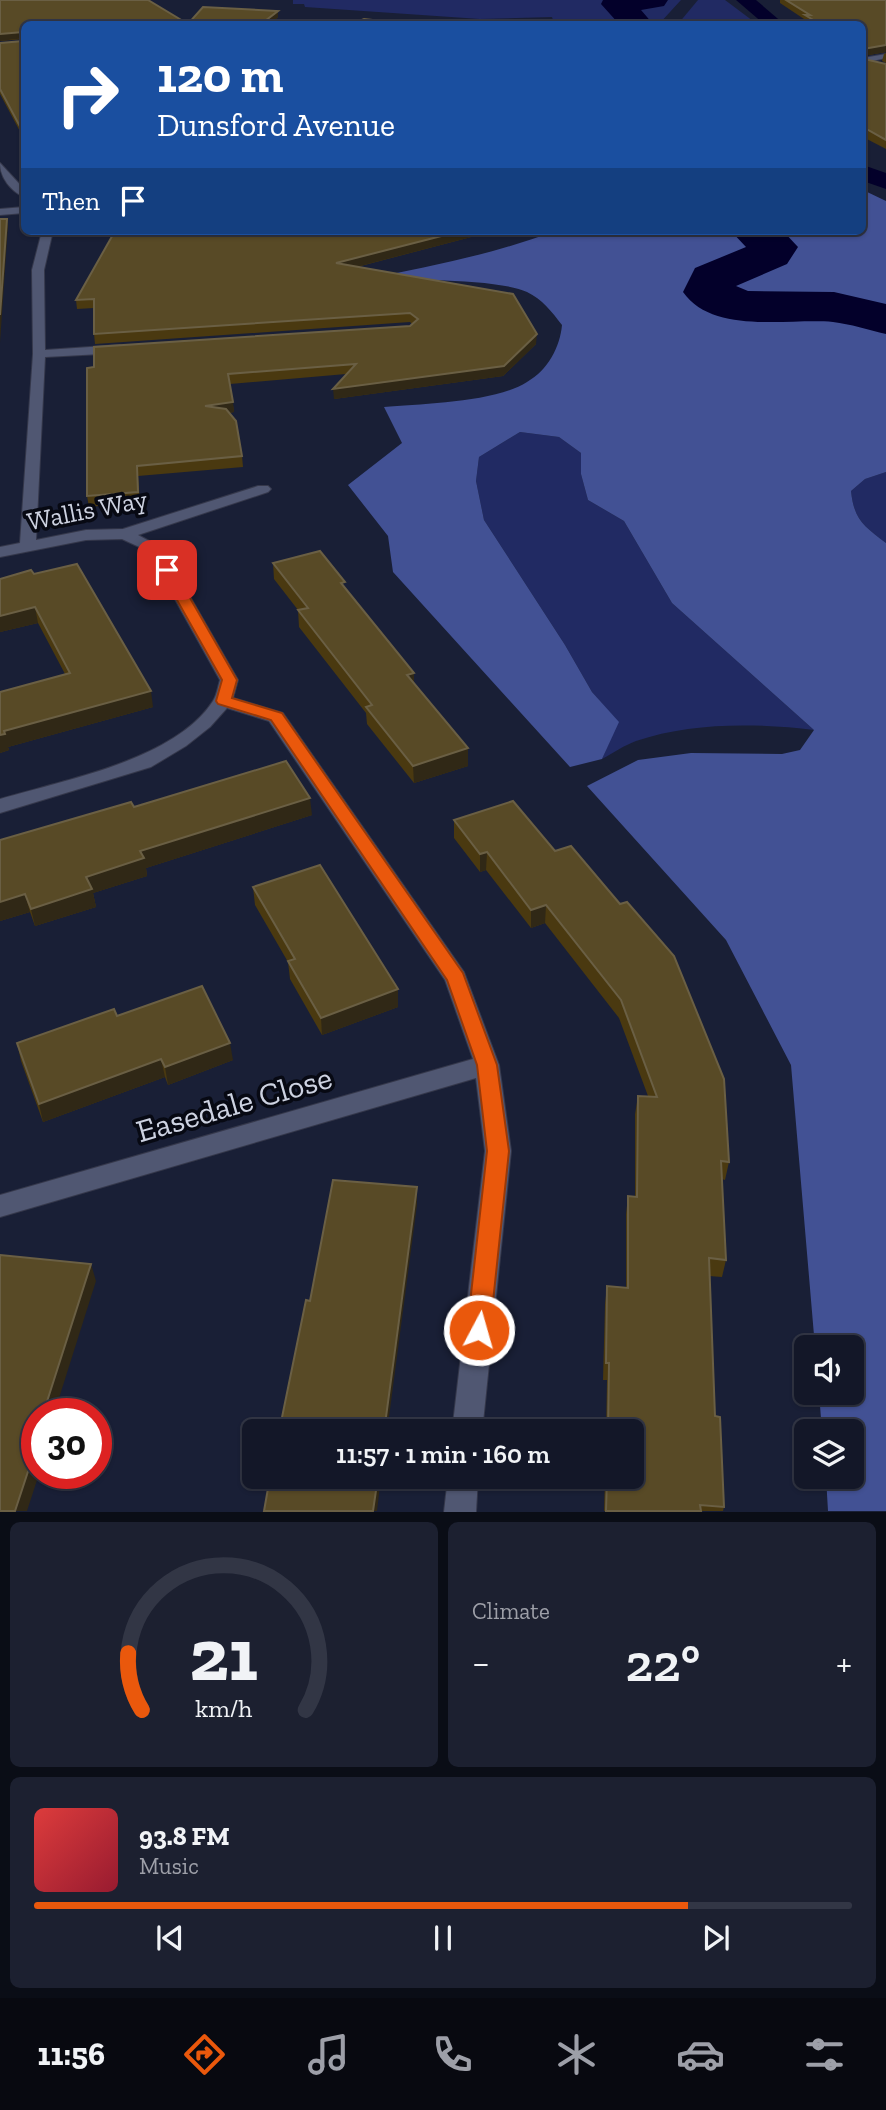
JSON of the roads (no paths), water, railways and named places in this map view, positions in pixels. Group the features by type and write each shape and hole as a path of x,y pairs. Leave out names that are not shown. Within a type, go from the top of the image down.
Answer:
{"street":[{"path":"866,59 886,56"},
{"path":"0,166 21,191"},
{"path":"7,177 21,176"},
{"path":"0,212 21,210"},
{"path":"28,546 39,354 38,270 47,235"},
{"path":"39,354 134,348"},
{"name":"Wallis Way","path":"0,552 86,535 124,534 263,489"},
{"path":"0,806 145,763 179,743 204,723 223,701 229,680 154,548 124,534"},
{"path":"223,701 276,717 456,978 487,1065 498,1151 468,1419"},
{"name":"Easedale Close","path":"0,1206 487,1065"},
{"path":"460,1511 462,1489"}],"waterway":[{"path":"634,21 616,4 653,0"},
{"path":"745,0 771,21"},
{"path":"866,173 886,182"},
{"path":"759,235 775,247 770,254 712,278 708,292 740,306 834,307 886,319"}]}
